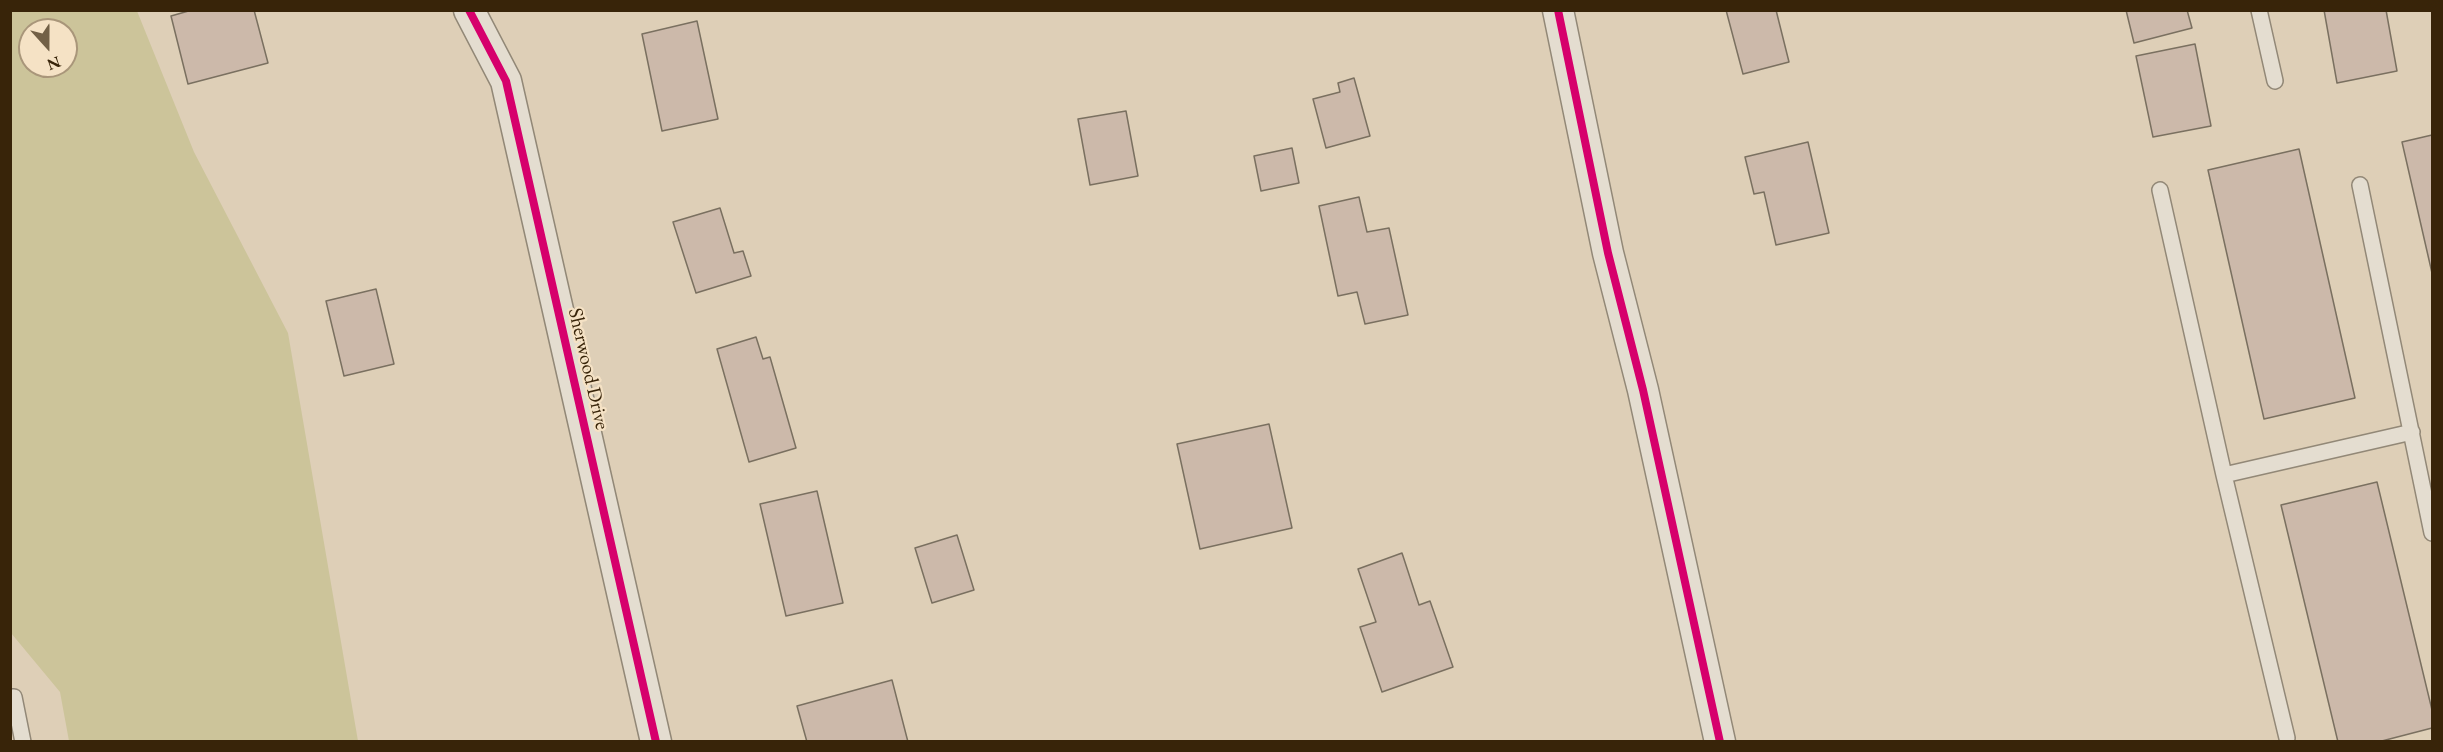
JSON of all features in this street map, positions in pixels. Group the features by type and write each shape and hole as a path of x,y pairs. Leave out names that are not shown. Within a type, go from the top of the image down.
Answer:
{"street":[{"name":"Sherwood Drive","path":"469,10 506,81 656,741"},
{"path":"1558,10 1608,253 1643,390 1720,741"}],"lane":[{"path":"2259,10 2275,81"},
{"path":"2360,184 2433,533"},
{"path":"2160,190 2224,475 2287,738"},
{"path":"2224,475 2412,432"},
{"path":"12,693 23,741"}],"shaded area":[{"path":"10,11 137,11 194,152 288,333 358,741 69,741 60,692 11,633"}],"building":[{"path":"192,10 254,10 268,63 188,84 171,16"},
{"path":"1726,10 1776,10 1789,62 1743,74"},
{"path":"2126,10 2187,10 2192,28 2134,43"},
{"path":"2324,10 2386,10 2397,71 2337,83"},
{"path":"697,21 718,119 662,131 642,34"},
{"path":"2195,44 2211,126 2153,137 2136,56"},
{"path":"1354,78 1370,136 1326,148 1313,99 1340,92 1338,83"},
{"path":"1126,111 1138,176 1090,185 1078,119"},
{"path":"2432,135 2432,273 2402,142"},
{"path":"1808,142 1829,233 1776,245 1764,192 1754,194 1745,157"},
{"path":"1292,148 1299,183 1261,191 1254,156"},
{"path":"2299,149 2355,398 2264,419 2208,170"},
{"path":"1359,197 1367,232 1389,228 1408,315 1365,324 1357,292 1338,296 1319,206"},
{"path":"720,208 734,253 743,251 751,276 696,293 673,222"},
{"path":"376,289 394,364 344,376 326,301"},
{"path":"756,337 763,359 770,357 796,448 749,462 717,349"},
{"path":"1269,424 1292,528 1200,549 1177,444"},
{"path":"2377,482 2432,710 2432,728 2378,742 2338,742 2281,505"},
{"path":"817,491 843,603 786,616 760,504"},
{"path":"957,535 974,590 932,603 915,548"},
{"path":"1402,553 1419,605 1430,601 1453,667 1382,692 1360,627 1376,622 1358,569"},
{"path":"892,680 908,742 807,742 797,706"}],"cycle path":[{"path":"469,10 506,81 656,742"},
{"path":"1558,10 1608,253 1643,390 1720,742"}]}
